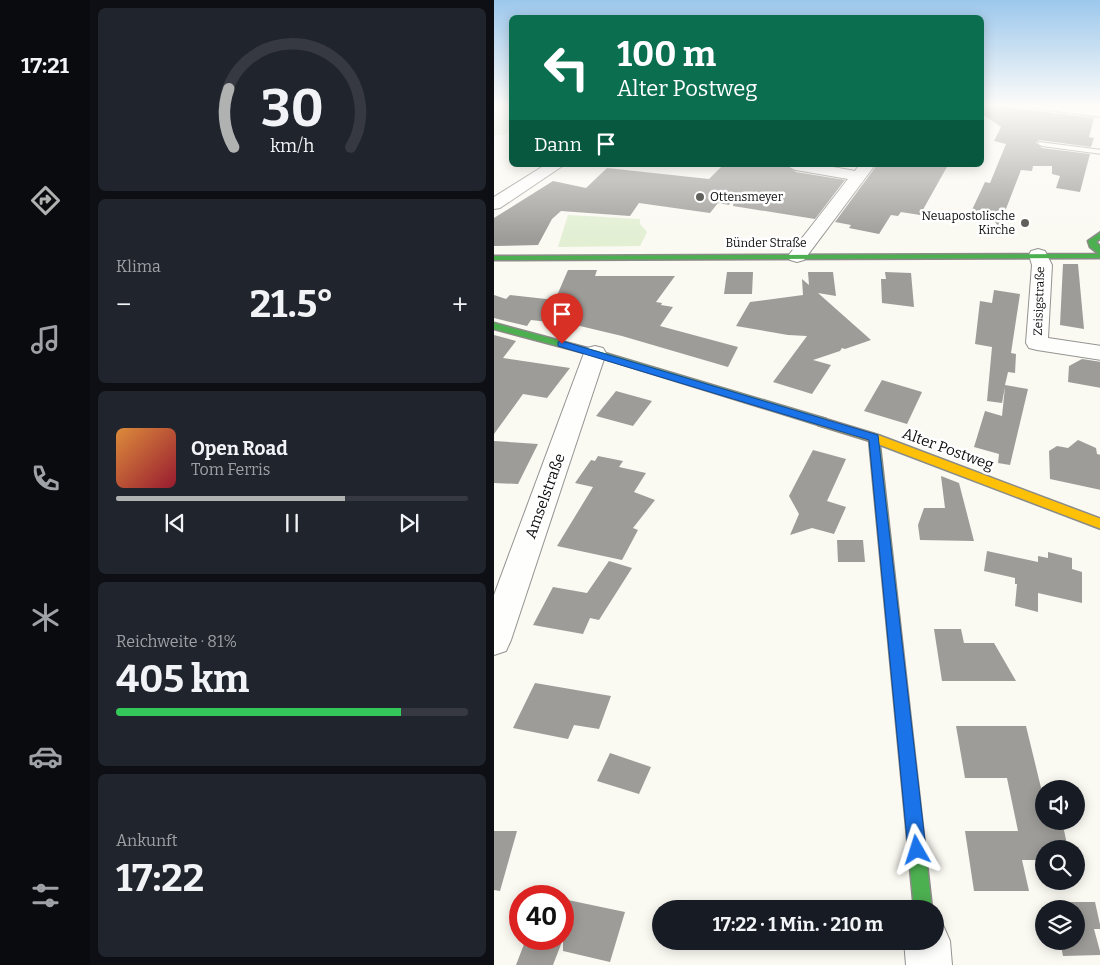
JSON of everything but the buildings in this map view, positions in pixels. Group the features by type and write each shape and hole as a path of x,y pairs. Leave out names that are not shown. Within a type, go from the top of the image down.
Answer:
{"street":[{"path":"494,204 553,167"},
{"path":"822,167 862,170"},
{"path":"797,256 862,170"},
{"path":"1097,249 1094,238 1100,234"},
{"name":"Bünder Straße","path":"1038,256 1097,249"},
{"name":"Zeisigstraße","path":"1038,256 1042,265 1037,343 1100,353"},
{"name":"Bünder Straße","path":"494,258 1100,256"},
{"name":"Alter Postweg","path":"494,326 596,353 874,438 1031,496 1100,524"},
{"name":"Amselstraße","path":"494,640 596,353"},
{"path":"874,438 922,900"},
{"path":"928,950 929,965"}],"lane":[{"path":"1078,149 1100,152"}],"green space":[{"path":"568,215 640,219 640,224 647,232 640,246 558,247"}],"traffic: fast":[{"path":"1101,234 1092,241 1093,245 1101,252"},
{"path":"494,258 1101,256"},
{"path":"494,326 595,353 822,422"},
{"path":"874,438 922,900"}],"traffic: slow":[{"path":"822,422 874,438 1101,524"}],"place":[{"name":"Ottensmeyer","path":"700,197"},
{"name":"Neuapostolische Kirche","path":"1025,223"}],"route":[{"path":"562,344 874,438 917,850"}]}
